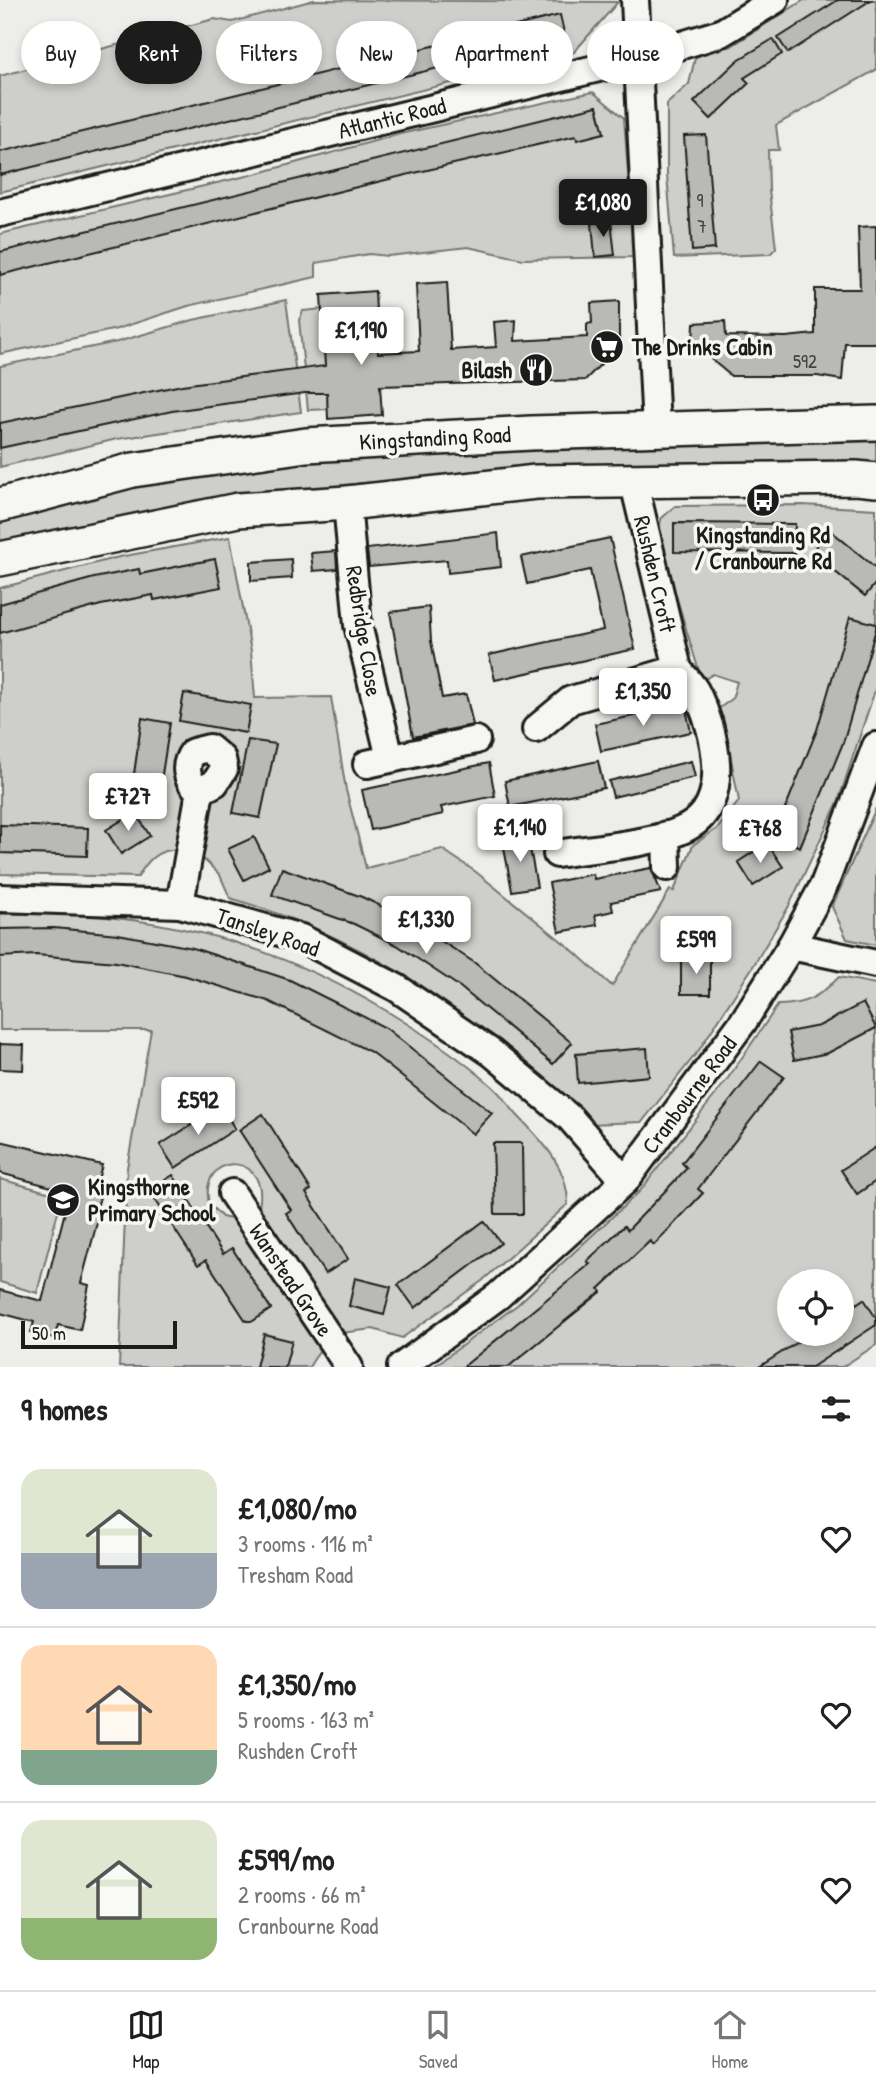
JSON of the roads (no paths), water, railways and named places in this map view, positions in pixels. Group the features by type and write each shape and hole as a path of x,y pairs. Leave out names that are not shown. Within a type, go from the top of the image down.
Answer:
{"main road":[{"name":"Kingstanding Road","path":"0,505 133,470 306,445 656,429 876,423"},
{"path":"0,559 238,510 347,503 536,482 633,479 876,480"}],"street":[{"path":"635,0 637,21"},
{"name":"Atlantic Road","path":"684,44 721,33 775,0"},
{"name":"Atlantic Road","path":"0,213 587,71"},
{"path":"641,84 656,429"},
{"name":"Rushden Croft","path":"557,854 666,835 690,826 708,807 717,782 717,756 697,694 678,669 633,479"},
{"name":"Redbridge Close","path":"347,503 358,625 379,761 476,740"},
{"path":"536,729 571,700 678,669"},
{"name":"Cranbourne Road","path":"401,1367 498,1296 625,1181 743,1022 791,946 824,885 876,746"},
{"path":"180,904 200,791"},
{"path":"666,835 667,867"},
{"name":"Tansley Road","path":"0,898 180,904 301,938 397,988 492,1054 570,1118 625,1181"},
{"path":"791,946 876,964"},
{"name":"Wanstead Grove","path":"232,1192 349,1367"}],"place":[{"name":"The Drinks Cabin","path":"607,347"},
{"name":"Bilash","path":"536,370"},
{"name":"Kingstanding Rd / Cranbourne Rd","path":"763,500"},
{"name":"Kingsthorne Primary School","path":"63,1200"}]}
